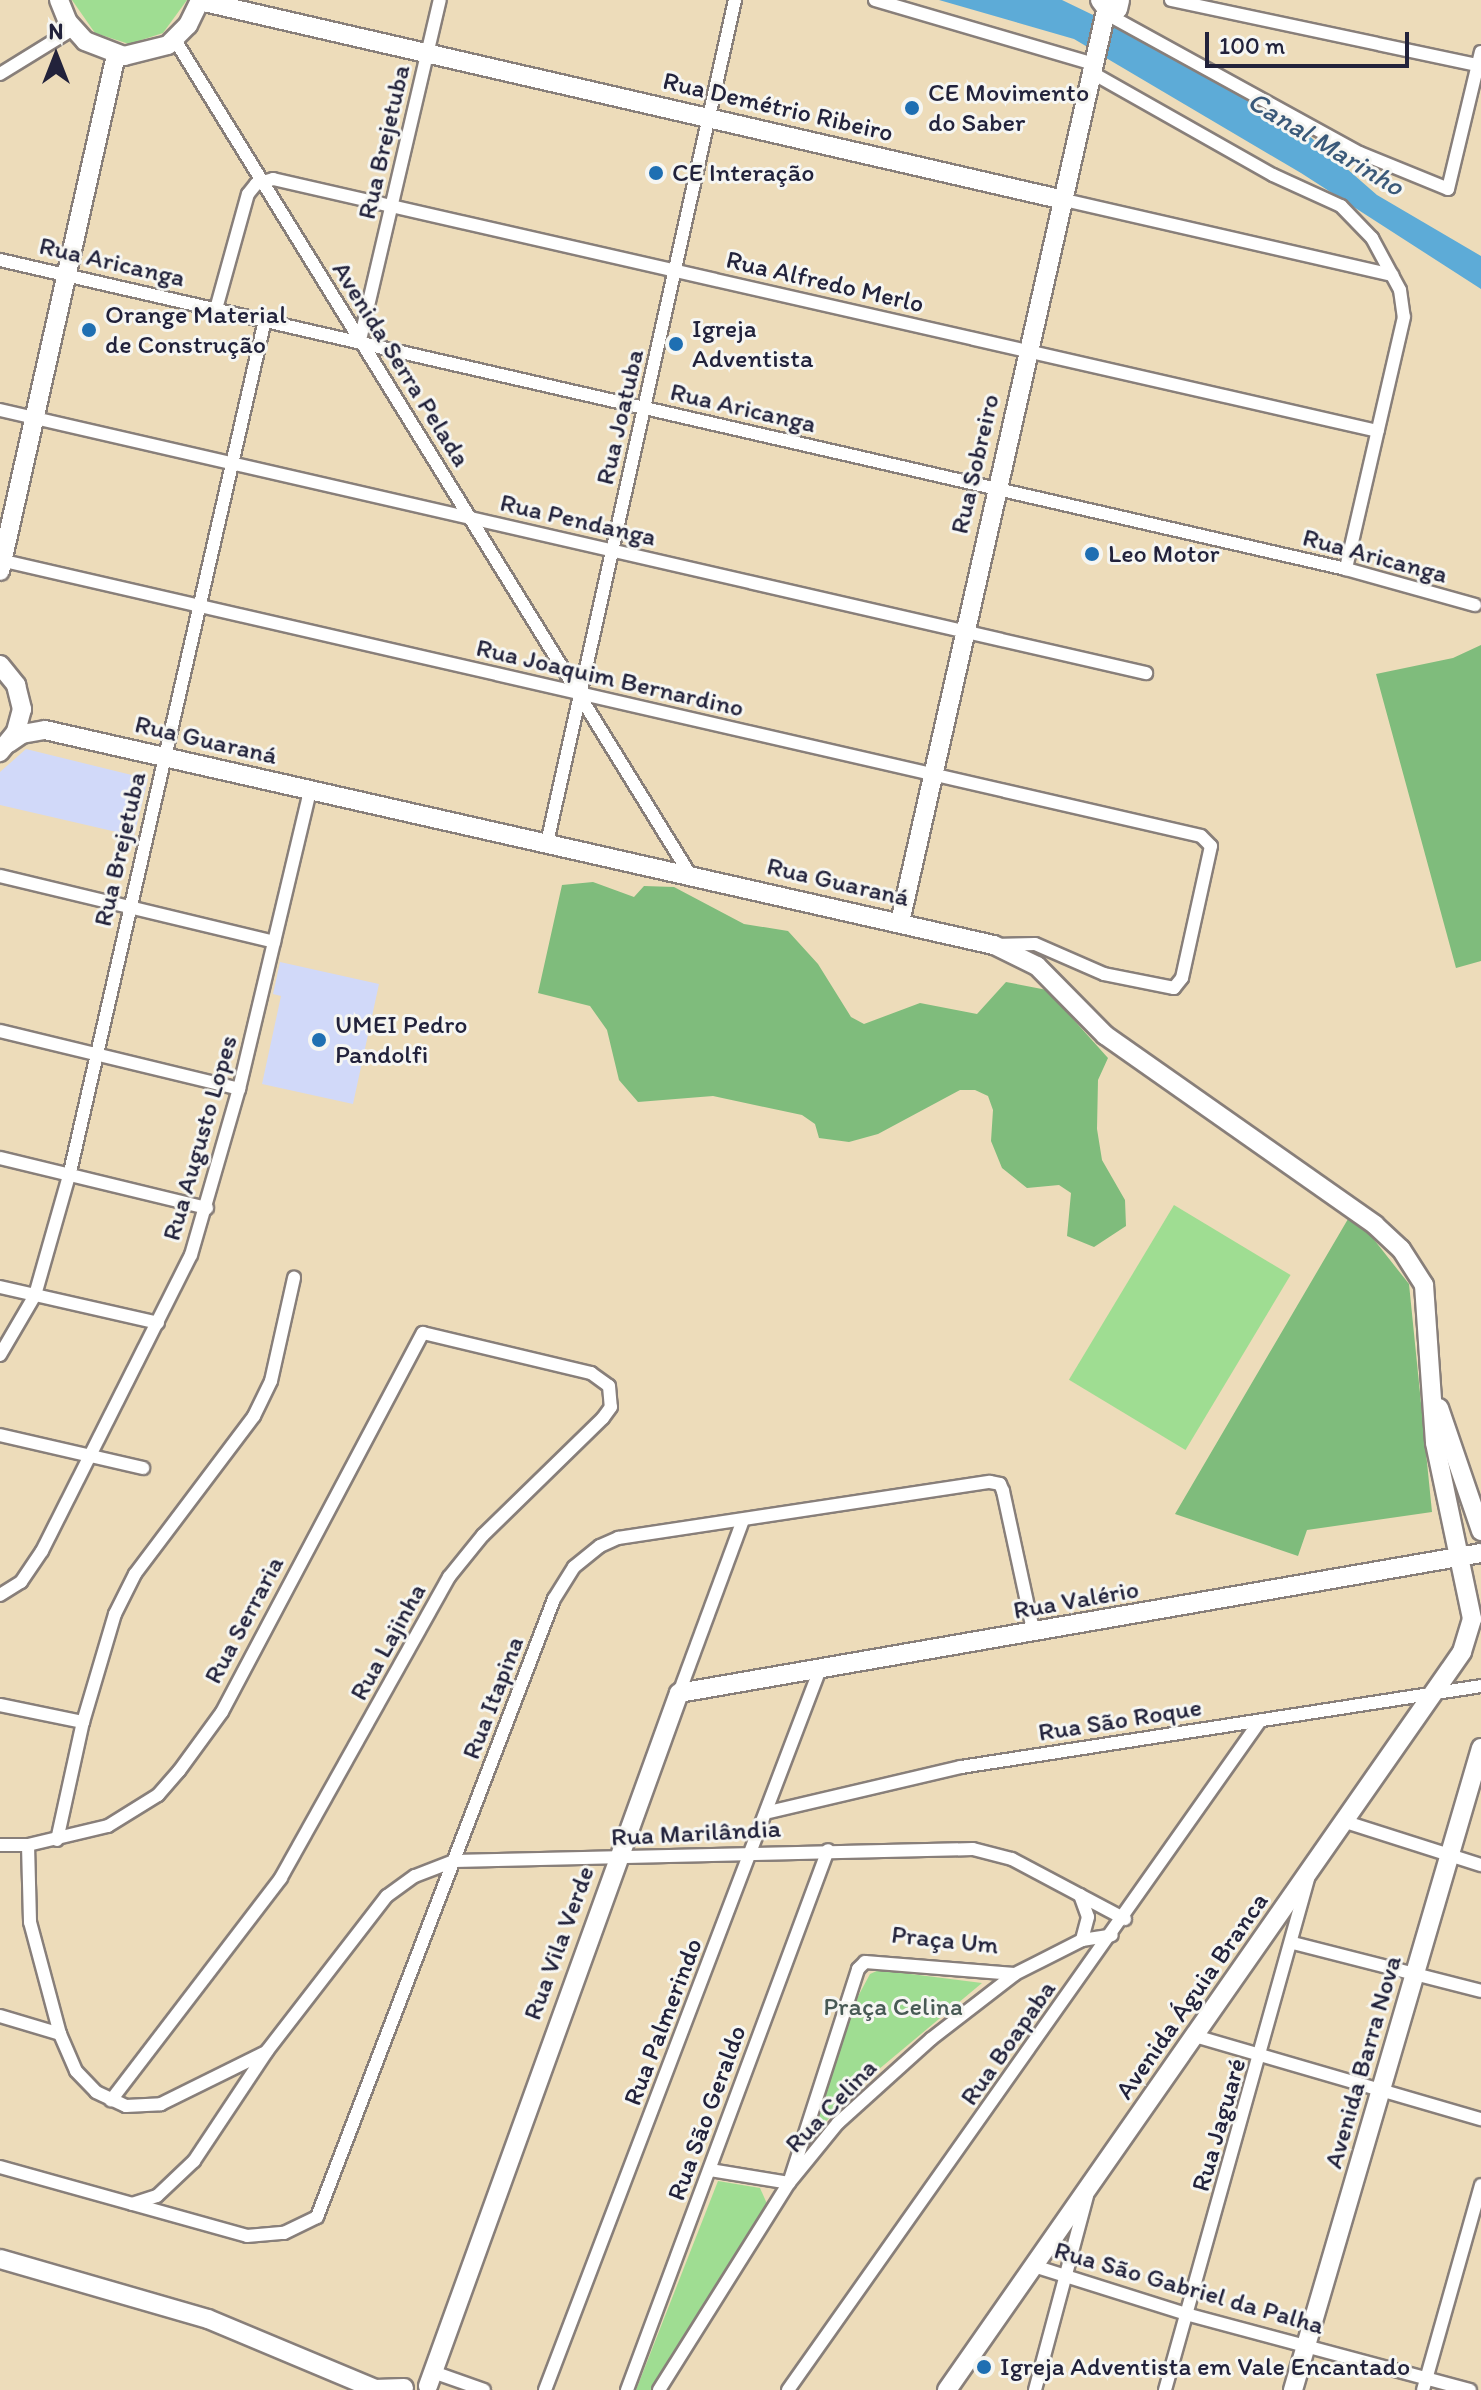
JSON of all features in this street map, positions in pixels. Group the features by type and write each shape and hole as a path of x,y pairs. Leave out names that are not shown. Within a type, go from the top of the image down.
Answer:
{"street":[{"path":"59,0 73,29 92,46 116,55 147,54 175,40 200,0"},
{"name":"Rua Demétrio Ribeiro","path":"200,0 1392,275"},
{"name":"Rua Brejetuba","path":"361,341 440,0"},
{"name":"Rua Joatuba","path":"547,843 735,0"},
{"path":"875,0 1091,63 1273,175 1341,206 1366,229 1392,275 1405,311 1346,569"},
{"path":"1103,6 1360,153 1448,189 1480,61 1171,0"},
{"name":"Rua Sobreiro","path":"900,922 1103,6"},
{"path":"0,74 73,29"},
{"name":"Avenida Serra Pelada","path":"175,40 691,876"},
{"path":"1,564 116,55"},
{"name":"Rua Alfredo Merlo","path":"262,181 279,179 1378,431"},
{"path":"216,309 248,194 262,181"},
{"name":"Rua Aricanga","path":"0,260 1346,569 1475,605"},
{"name":"Rua Brejetuba","path":"0,1355 35,1295 70,1172 265,320"},
{"name":"Rua Pendanga","path":"0,410 1146,673"},
{"name":"Rua Joaquim Bernardino","path":"1,564 200,605 933,774 1209,842 1212,850 1182,978 1174,988 1104,974 1035,944 994,945"},
{"path":"0,665 34,720 52,732"},
{"path":"5,747 20,721 20,696"},
{"name":"Rua Guaraná","path":"5,747 30,731 52,732 900,922 994,945 1037,966 1105,1035 1390,1238 1424,1285 1437,1458 1476,1629"},
{"name":"Rua Augusto Lopes","path":"0,1595 21,1582 42,1551 158,1323 207,1208 239,1089 310,790"},
{"path":"0,876 274,942"},
{"path":"0,1031 239,1089"},
{"path":"0,1158 70,1172 207,1208"},
{"path":"57,1840 83,1722 115,1614 135,1574 237,1443 263,1399 294,1278"},
{"path":"0,1287 158,1323"},
{"name":"Rua Serraria","path":"0,1845 28,1845 57,1840 108,1826 158,1795 204,1740 423,1333"},
{"name":"Rua Lajinha","path":"111,2100 281,1878 449,1577 483,1535 611,1407 609,1386 591,1373 423,1333"},
{"name":"Rua Guaraná","path":"1430,1365 1443,1422 1481,1531"},
{"path":"0,1435 143,1468"},
{"name":"Rua Itapina","path":"0,2167 247,2236 284,2233 317,2217 554,1599 574,1567 618,1538 1000,1484 1034,1634"},
{"name":"Rua Vila Verde","path":"431,2383 617,1859 743,1520"},
{"name":"Rua Valério","path":"679,1693 1034,1634 1481,1553"},
{"name":"Avenida Águia Branca","path":"947,2390 1198,2037 1439,1690 1476,1629"},
{"name":"Rua Palmerindo","path":"545,2390 769,1812 820,1669"},
{"name":"Rua São Roque","path":"769,1812 961,1767 1439,1690 1481,1686"},
{"path":"0,1705 83,1722"},
{"name":"Rua Boapaba","path":"788,2390 1125,1919 1260,1721"},
{"name":"Avenida Barra Nova","path":"1293,2390 1481,1748"},
{"path":"1346,1822 1481,1865"},
{"path":"28,1845 30,1922 60,2034 84,2081 111,2100 143,2107 161,2104 267,2051"},
{"name":"Rua Marilândia","path":"129,2204 157,2196 194,2161 267,2051 387,1896 415,1876 454,1861 617,1859 753,1851 973,1849 1012,1859 1125,1919"},
{"name":"Rua São Geraldo","path":"627,2390 828,1850"},
{"name":"Rua Jaguaré","path":"1165,2390 1262,2056 1310,1872"},
{"path":"1080,1895 1088,1917 1082,1940"},
{"name":"Rua Celina","path":"659,2390 789,2183 838,2123 931,2039 1015,1974 1082,1940 1112,1935"},
{"path":"1293,1943 1481,1991"},
{"name":"Praça Um","path":"789,2183 858,1969 865,1962 1015,1974"},
{"path":"0,2016 60,2034"},
{"path":"1198,2037 1481,2119"},
{"path":"710,2170 789,2183"},
{"path":"1425,2384 1481,2185"},
{"path":"1035,2390 1088,2191"},
{"path":"0,2259 196,2315 375,2389 403,2389 431,2383 484,2390"},
{"name":"Rua São Gabriel da Palha","path":"1034,2266 1186,2314 1307,2345 1425,2384 1470,2390"},
{"path":"317,2366 354,2390"}],"shaded area":[{"path":"26,749 148,779 134,836 0,805 0,772"},
{"name":"UMEI Pedro Pandolfi","path":"280,962 379,984 353,1104 262,1084 281,996 273,994"}],"green space":[{"path":"72,0 187,0 163,33 129,44 95,33"},
{"path":"1481,645 1481,961 1456,968 1376,674 1453,658"},
{"path":"593,882 634,897 644,886 674,887 744,924 788,931 818,964 851,1017 864,1024 920,1003 977,1014 1006,982 1047,990 1108,1058 1098,1080 1097,1129 1102,1160 1125,1200 1126,1226 1094,1247 1067,1236 1071,1193 1059,1185 1027,1188 1002,1168 991,1141 993,1110 988,1096 975,1090 960,1090 878,1134 849,1142 819,1138 815,1124 802,1115 713,1096 638,1102 619,1080 607,1030 590,1006 538,993 562,885"},
{"path":"1174,1205 1291,1275 1186,1450 1069,1380"},
{"path":"1348,1219 1364,1227 1409,1284 1432,1512 1307,1530 1298,1556 1175,1514"},
{"name":"Praça Celina","path":"879,1970 982,1983 866,2080 813,2135 855,2002 870,1974"},
{"path":"718,2181 760,2188 768,2206 654,2390 636,2390"}],"water":[{"path":"939,0 1062,0 1120,28 1299,127 1377,195 1481,256 1481,289 1301,173 1074,39"}],"place":[{"name":"CE Movimento do Saber","path":"912,108"},
{"name":"CE Interação","path":"656,173"},
{"name":"Orange Material de Construção","path":"89,330"},
{"name":"Igreja Adventista","path":"676,344"},
{"name":"Leo Motor","path":"1092,554"},
{"name":"UMEI Pedro Pandolfi","path":"319,1040"},
{"name":"Igreja Adventista em Vale Encantado","path":"984,2367"}],"water label":[{"name":"Canal Marinho","path":"1326,143"}]}
